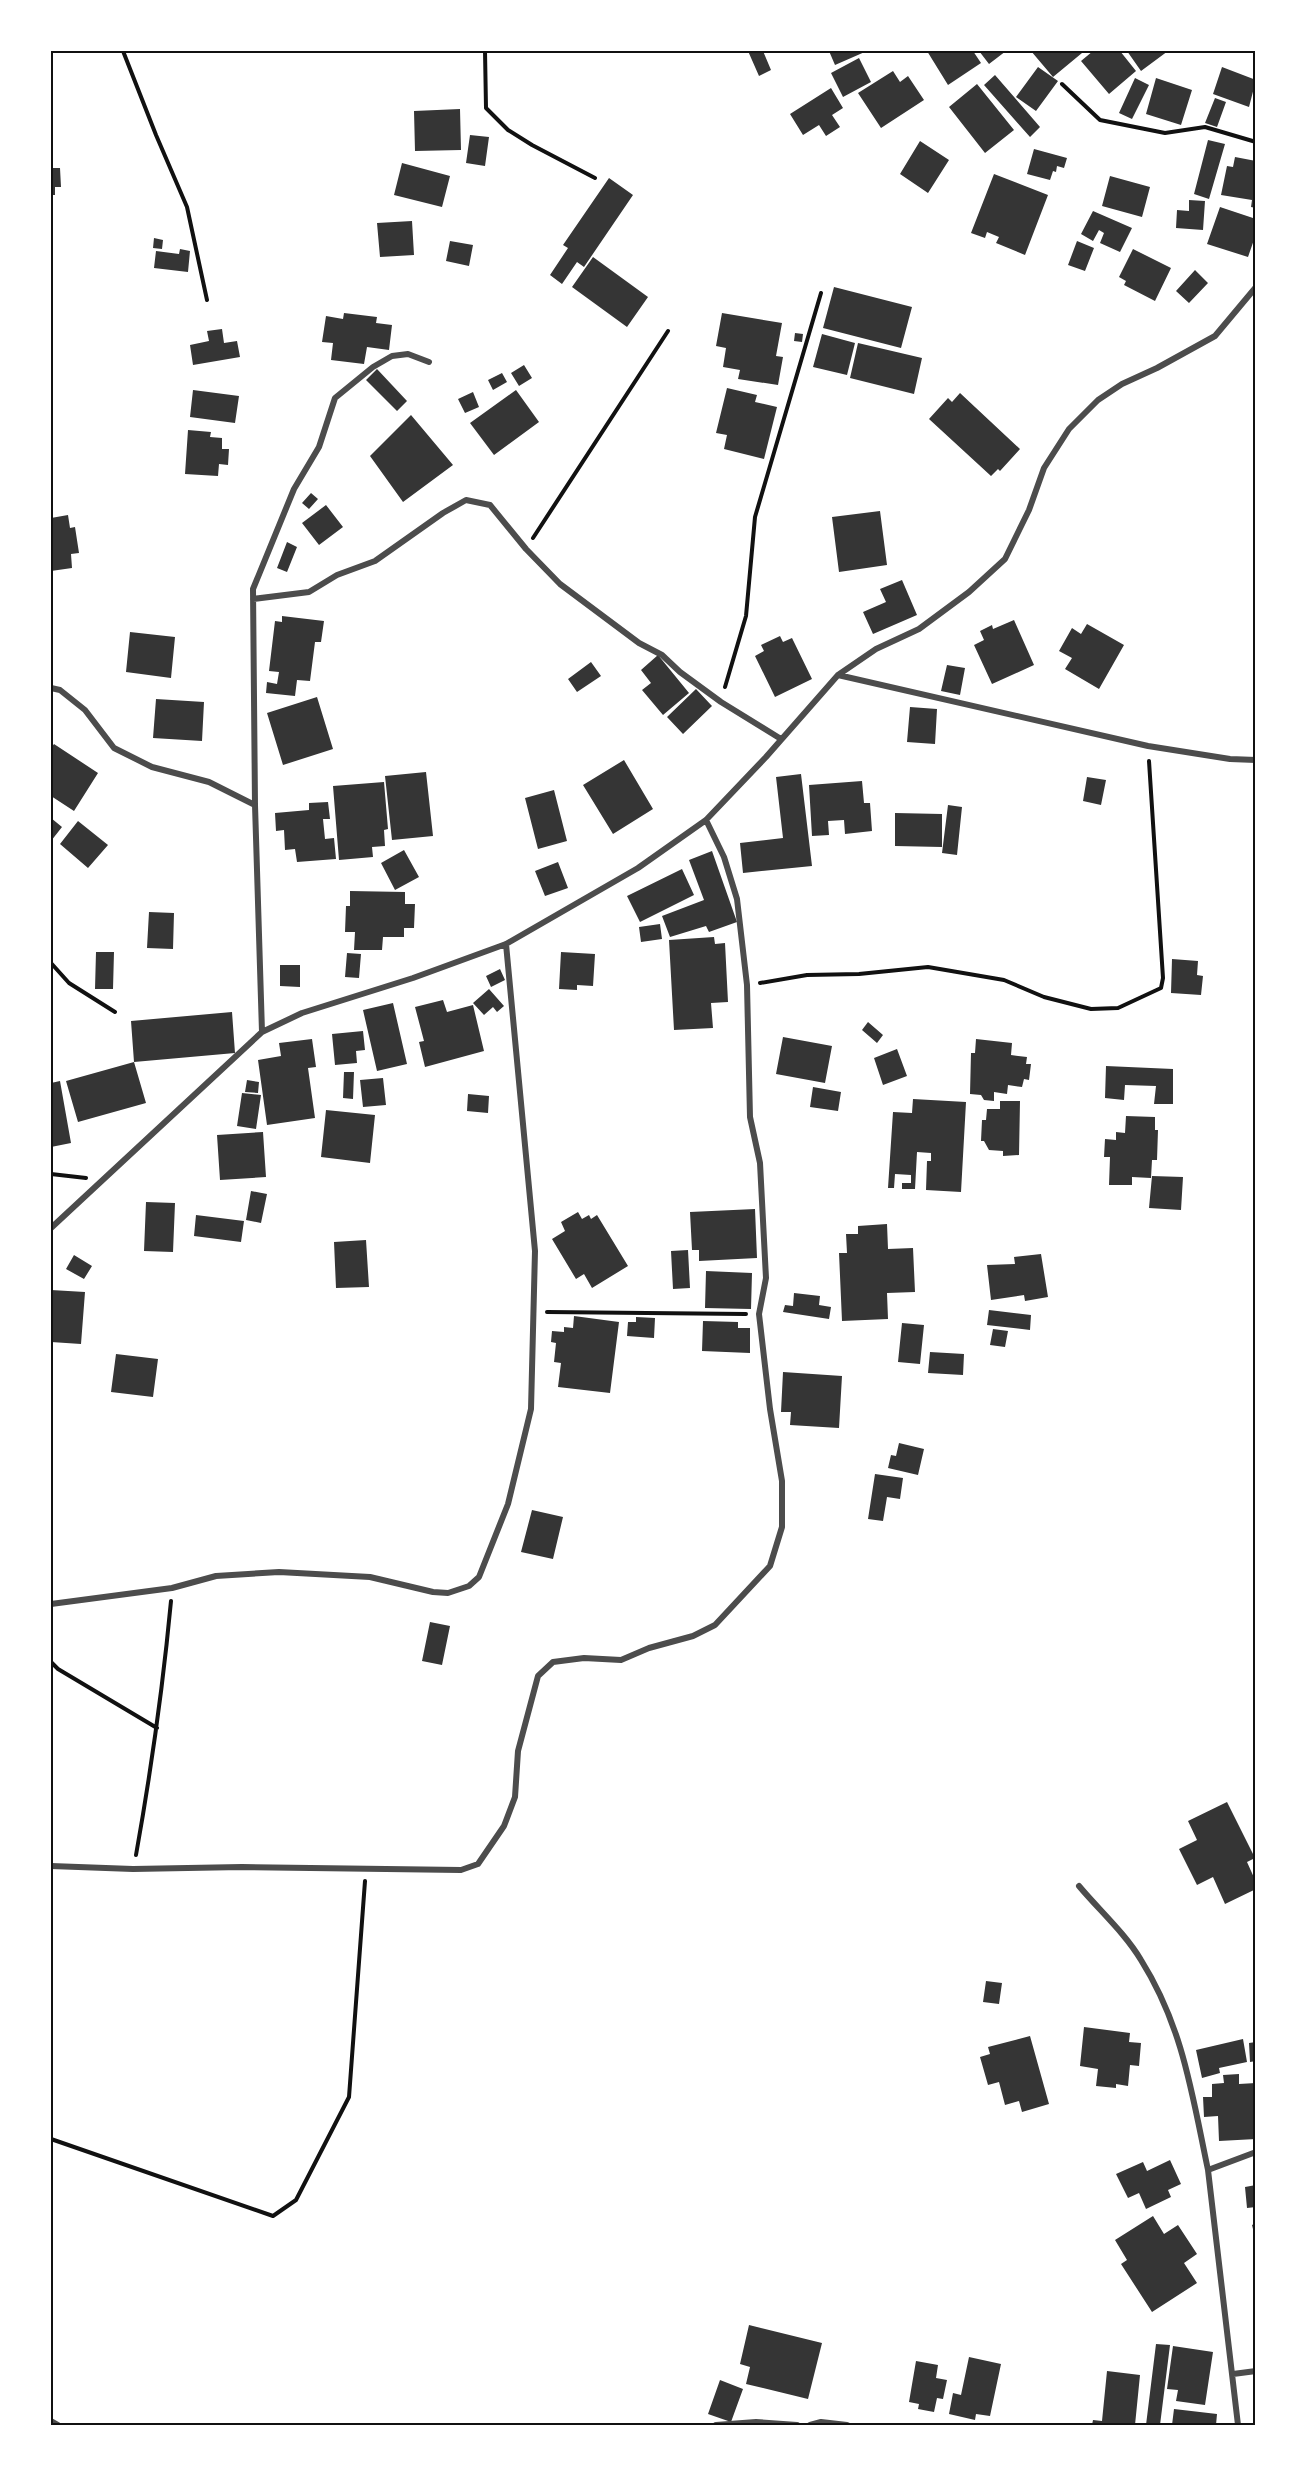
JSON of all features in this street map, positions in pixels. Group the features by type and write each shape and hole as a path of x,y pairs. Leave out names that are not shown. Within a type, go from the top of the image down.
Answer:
{"street":[{"path":"51,1228 262,1032 302,1013 413,978 506,944 638,868 705,820 766,758 838,675 876,649 919,629 969,591 1005,559 1029,510 1044,468 1069,429 1098,400 1114,389 1215,336 1256,287"},
{"path":"262,1032 255,805 253,589 294,489 319,447 335,398 373,367 392,356 408,354 429,362"},
{"path":"253,599 309,592 337,575 375,561 442,513 466,500 490,505 526,549 560,584 639,643 662,655 680,672 721,702 781,739"},
{"path":"838,675 1148,746 1230,759 1256,760"},
{"path":"51,688 60,690 85,710 114,748 152,766 209,782 255,805"},
{"path":"51,1866 133,1869 243,1867 461,1870 478,1864 504,1826 515,1797 518,1751 538,1676 553,1662 584,1658 621,1660 649,1648 693,1636 715,1625 770,1566 782,1527 782,1481 770,1409 759,1314 766,1278 760,1162 750,1117 747,985 737,899 724,857 705,820"},
{"path":"51,1604 172,1588 216,1576 279,1572 370,1577 433,1592 448,1593 469,1586 478,1576 508,1504 531,1409 535,1251 506,944"},
{"path":"1079,1886 1140,1958 1164,1999 1183,2051 1208,2170 1238,2425"},
{"path":"1208,2170 1256,2152"},
{"path":"1233,2373 1256,2371"},
{"path":"51,2421 58,2425"},
{"path":"716,2425 756,2422 796,2425"},
{"path":"810,2425 821,2422 848,2425"}],"path":[{"path":"123,51 187,207 207,300"},
{"path":"485,51 486,108 508,129 532,145 595,178"},
{"path":"1062,84 1100,120 1165,133 1204,127 1256,142"},
{"path":"721,702 746,616 755,516 820,293"},
{"path":"526,549 668,331"},
{"path":"747,985 807,975 859,974 928,967 1004,980 1044,997 1091,1010 1118,1008 1161,988 1163,978 1148,746"},
{"path":"51,963 69,983 116,1012"},
{"path":"51,1174 101,1181"},
{"path":"534,1312 759,1314"},
{"path":"133,1869 157,1728 172,1588"},
{"path":"51,1662 58,1669 157,1728"},
{"path":"51,2139 273,2216 296,2200 349,2097 366,1868"}],"building":[{"path":"748,51 763,51 771,70 759,76"},
{"path":"829,51 867,51 835,65"},
{"path":"927,51 973,51 981,63 948,85"},
{"path":"979,51 1006,51 989,64"},
{"path":"1031,51 1080,51 1082,53 1053,77"},
{"path":"1093,51 1120,51 1136,71 1109,94 1081,61"},
{"path":"1127,51 1168,51 1141,71"},
{"path":"859,58 871,82 843,97 831,73"},
{"path":"1038,67 1058,81 1036,111 1016,97"},
{"path":"1222,67 1256,80 1249,107 1213,94"},
{"path":"893,71 900,82 908,76 924,100 881,128 858,93"},
{"path":"995,75 1040,127 1030,137 984,85"},
{"path":"1135,78 1149,85 1132,119 1119,113"},
{"path":"1156,78 1192,90 1181,125 1146,114"},
{"path":"977,84 1014,130 985,153 949,107"},
{"path":"831,88 843,108 832,115 840,127 826,136 819,125 803,135 790,114"},
{"path":"1215,98 1226,102 1217,127 1205,123"},
{"path":"460,109 461,150 415,151 414,111"},
{"path":"470,135 489,137 485,166 466,163"},
{"path":"1208,140 1225,144 1209,199 1194,194"},
{"path":"920,141 949,160 928,193 900,174"},
{"path":"1034,149 1067,158 1064,168 1057,166 1050,180 1027,174"},
{"path":"1235,157 1256,161 1256,208 1251,207 1252,200 1221,195 1227,166 1233,167"},
{"path":"402,163 450,176 442,207 394,195"},
{"path":"51,168 60,168 61,187 55,187 55,195 51,195"},
{"path":"994,174 1048,195 1025,255 996,243 999,237 987,232 985,238 971,233"},
{"path":"1110,176 1150,187 1142,217 1102,206"},
{"path":"609,178 633,195 584,267 577,262 562,284 550,275 568,248 563,245"},
{"path":"1189,200 1205,201 1203,230 1176,228 1177,210 1189,211"},
{"path":"1220,207 1256,219 1256,234 1248,257 1207,244"},
{"path":"1093,211 1132,228 1120,252 1100,243 1104,233 1099,230 1093,241 1081,234"},
{"path":"412,221 414,255 380,257 377,223"},
{"path":"154,238 163,240 162,249 153,248"},
{"path":"450,241 473,245 469,266 446,261"},
{"path":"1077,241 1094,248 1085,271 1068,265"},
{"path":"180,249 190,251 188,272 154,268 156,251 179,254"},
{"path":"1133,249 1171,268 1155,301 1124,285 1126,281 1119,277"},
{"path":"593,257 648,297 627,327 572,287"},
{"path":"1195,270 1208,283 1189,303 1176,291"},
{"path":"834,287 912,307 901,348 823,328"},
{"path":"344,313 377,317 376,323 392,325 389,350 367,347 364,364 331,360 333,343 322,342 326,316 343,319"},
{"path":"722,313 782,323 776,356 783,357 778,385 738,379 740,370 723,367 726,348 716,346"},
{"path":"222,329 224,343 237,341 240,357 193,365 190,345 209,341 207,331"},
{"path":"795,333 803,334 802,342 794,341"},
{"path":"822,334 855,343 847,375 813,367"},
{"path":"858,343 922,358 914,394 850,378"},
{"path":"524,365 532,378 519,386 511,373"},
{"path":"377,369 407,401 397,411 366,380"},
{"path":"502,373 507,382 493,390 488,380"},
{"path":"727,388 757,395 755,402 777,407 764,459 724,449 727,435 716,433"},
{"path":"193,390 239,396 235,423 190,417"},
{"path":"516,390 539,422 494,455 470,423"},
{"path":"473,392 479,407 465,413 458,399"},
{"path":"960,393 1020,449 1000,471 998,469 991,476 929,419 948,398 952,402"},
{"path":"411,415 453,465 403,502 370,456"},
{"path":"188,430 211,432 210,437 222,438 222,449 229,449 228,465 219,464 218,476 185,474"},
{"path":"311,493 318,499 309,509 302,503"},
{"path":"326,505 343,527 319,545 302,523"},
{"path":"880,511 887,565 839,572 832,517"},
{"path":"68,515 70,528 75,527 79,553 71,554 72,568 51,571 51,518"},
{"path":"287,542 297,547 287,572 277,568"},
{"path":"902,580 917,615 873,634 863,612 886,602 880,589"},
{"path":"282,616 324,621 321,642 315,642 310,681 297,680 295,696 266,693 267,682 277,684 279,672 269,671 275,621 282,622"},
{"path":"1014,620 1034,665 992,684 974,645 984,640 980,631 992,625 993,629"},
{"path":"1087,624 1124,645 1099,689 1065,669 1072,658 1059,651 1072,628 1081,634"},
{"path":"130,632 175,637 171,678 126,672"},
{"path":"780,636 783,642 792,638 812,679 775,697 755,656 764,651 761,645"},
{"path":"658,655 689,693 663,715 642,690 651,683 641,670"},
{"path":"591,662 601,676 577,692 568,679"},
{"path":"947,665 965,668 960,695 941,691"},
{"path":"696,689 712,706 683,734 667,717"},
{"path":"317,697 333,749 283,765 267,713"},
{"path":"156,699 204,702 202,741 153,738"},
{"path":"910,707 937,709 935,744 907,742"},
{"path":"54,744 98,773 74,811 51,796 51,748"},
{"path":"624,760 653,809 613,834 583,785"},
{"path":"426,772 433,836 392,840 385,776"},
{"path":"801,774 812,866 743,873 740,843 783,838 776,777"},
{"path":"1087,777 1106,780 1101,805 1083,801"},
{"path":"862,781 864,803 870,803 872,831 845,834 844,820 828,821 829,835 812,836 809,785"},
{"path":"384,782 388,829 384,830 385,846 372,847 373,857 339,860 333,786"},
{"path":"554,790 567,841 538,849 525,798"},
{"path":"328,802 330,819 323,819 325,839 334,838 336,859 297,862 295,849 285,850 284,830 276,831 275,813 309,810 309,803"},
{"path":"948,805 962,807 957,855 942,853"},
{"path":"895,813 942,814 942,847 895,846"},
{"path":"51,818 62,827 51,841"},
{"path":"78,821 108,845 88,868 60,844"},
{"path":"404,850 419,877 395,890 381,863"},
{"path":"712,851 737,922 709,932 706,926 670,937 662,916 704,900 689,860"},
{"path":"558,862 568,888 545,896 535,871"},
{"path":"682,869 694,895 640,922 627,896"},
{"path":"350,891 405,892 405,904 415,904 414,928 404,928 404,937 383,937 382,950 354,950 355,932 345,932 346,906 350,906"},
{"path":"149,912 174,913 173,949 147,948"},
{"path":"660,924 662,939 641,942 639,927"},
{"path":"714,937 715,944 725,943 728,1002 711,1003 713,1028 674,1030 669,940"},
{"path":"96,952 114,952 113,989 95,989"},
{"path":"561,952 595,954 593,986 577,985 577,990 559,989"},
{"path":"347,953 361,954 359,978 345,977"},
{"path":"1172,959 1198,961 1197,975 1203,976 1201,995 1171,993"},
{"path":"280,965 300,965 300,987 280,986"},
{"path":"500,969 505,980 491,987 486,976"},
{"path":"489,989 504,1006 497,1012 493,1007 484,1015 473,1003"},
{"path":"443,1000 447,1012 473,1005 484,1051 425,1067 419,1042 424,1041 415,1007"},
{"path":"393,1003 407,1064 377,1071 363,1010"},
{"path":"232,1012 235,1053 134,1062 131,1021"},
{"path":"868,1022 883,1035 877,1043 862,1030"},
{"path":"363,1031 365,1050 356,1051 357,1063 335,1065 332,1034"},
{"path":"783,1037 832,1046 825,1083 776,1074"},
{"path":"312,1039 316,1067 308,1068 315,1118 267,1125 258,1060 281,1056 279,1043"},
{"path":"976,1039 1012,1043 1011,1055 1027,1057 1026,1064 1031,1064 1029,1080 1024,1079 1022,1087 1008,1085 1007,1094 994,1092 994,1101 984,1100 981,1095 970,1094 971,1053 975,1053"},
{"path":"897,1049 907,1076 883,1085 874,1058"},
{"path":"134,1062 146,1103 78,1122 66,1081"},
{"path":"1106,1066 1173,1069 1173,1104 1154,1104 1156,1086 1125,1085 1124,1100 1105,1098"},
{"path":"344,1072 354,1072 353,1099 343,1098"},
{"path":"383,1078 386,1105 363,1107 360,1080"},
{"path":"247,1080 259,1082 258,1093 245,1092"},
{"path":"60,1081 71,1143 51,1147 51,1083"},
{"path":"813,1087 841,1092 838,1111 810,1107"},
{"path":"242,1093 261,1095 256,1129 237,1126"},
{"path":"468,1094 489,1096 488,1113 467,1111"},
{"path":"913,1099 966,1102 961,1192 926,1190 927,1161 931,1161 931,1153 917,1152 915,1189 902,1189 902,1183 911,1183 911,1175 895,1174 894,1188 888,1188 893,1112 912,1113"},
{"path":"1000,1101 1020,1101 1019,1155 1003,1156 1003,1151 989,1150 984,1141 981,1141 982,1120 986,1120 987,1109 1000,1109"},
{"path":"326,1110 375,1115 370,1163 321,1157"},
{"path":"1126,1116 1155,1117 1155,1130 1158,1130 1157,1160 1152,1160 1151,1178 1132,1177 1132,1185 1109,1185 1110,1157 1104,1157 1105,1139 1116,1140 1116,1132 1125,1133"},
{"path":"263,1132 266,1177 220,1180 217,1135"},
{"path":"1152,1176 1183,1177 1181,1210 1149,1208"},
{"path":"251,1191 267,1194 261,1223 246,1220"},
{"path":"146,1202 175,1203 173,1252 144,1251"},
{"path":"755,1209 757,1258 699,1261 699,1250 692,1250 690,1212"},
{"path":"578,1212 582,1219 589,1215 591,1219 597,1215 628,1266 592,1288 584,1274 576,1279 552,1239 565,1231 561,1222"},
{"path":"196,1215 244,1221 241,1242 194,1236"},
{"path":"887,1224 888,1249 913,1248 915,1292 887,1293 888,1319 842,1321 839,1253 847,1253 846,1234 858,1234 858,1226"},
{"path":"366,1240 369,1287 336,1288 334,1242"},
{"path":"688,1250 690,1288 673,1289 671,1251"},
{"path":"1041,1254 1048,1297 1025,1301 1024,1295 991,1300 987,1265 1015,1264 1014,1257"},
{"path":"74,1255 92,1266 84,1279 66,1269"},
{"path":"706,1271 752,1273 751,1309 705,1308"},
{"path":"51,1290 85,1292 81,1344 51,1342"},
{"path":"794,1293 820,1296 819,1305 831,1307 829,1319 783,1312 785,1305 793,1306"},
{"path":"989,1310 1031,1315 1030,1330 987,1325"},
{"path":"574,1316 619,1322 610,1393 558,1387 561,1363 554,1362 556,1343 551,1342 552,1331 564,1332 564,1327 573,1328"},
{"path":"636,1317 655,1318 654,1338 627,1336 628,1322 636,1322"},
{"path":"703,1321 738,1322 738,1328 750,1328 750,1353 702,1351"},
{"path":"902,1323 924,1325 920,1364 898,1362"},
{"path":"993,1329 1008,1331 1005,1347 990,1345"},
{"path":"930,1352 964,1354 963,1375 928,1373"},
{"path":"116,1354 158,1359 153,1397 111,1392"},
{"path":"783,1372 842,1376 839,1428 790,1425 791,1412 781,1412"},
{"path":"899,1443 924,1449 918,1475 888,1468 891,1455 896,1456"},
{"path":"875,1474 903,1478 900,1499 887,1497 883,1521 868,1519"},
{"path":"532,1510 563,1517 553,1559 521,1552"},
{"path":"430,1622 450,1626 442,1665 422,1661"},
{"path":"1227,1802 1255,1858 1247,1862 1256,1882 1256,1889 1225,1904 1213,1877 1197,1885 1179,1849 1197,1840 1188,1821"},
{"path":"986,1981 1002,1983 999,2004 983,2002"},
{"path":"1084,2027 1130,2033 1129,2042 1141,2043 1139,2066 1130,2065 1128,2086 1116,2084 1116,2088 1096,2086 1098,2069 1080,2066"},
{"path":"1030,2036 1049,2104 1022,2112 1019,2101 1005,2105 999,2082 988,2085 980,2057 990,2054 988,2047"},
{"path":"1243,2039 1247,2062 1219,2068 1220,2073 1202,2078 1196,2050"},
{"path":"1256,2042 1256,2061 1250,2062 1249,2043"},
{"path":"1239,2074 1239,2084 1256,2083 1256,2139 1219,2141 1218,2116 1204,2117 1203,2097 1212,2097 1212,2084 1224,2083 1223,2075"},
{"path":"1170,2160 1181,2184 1168,2190 1171,2197 1146,2209 1139,2193 1128,2198 1116,2174 1143,2162 1147,2171"},
{"path":"1256,2185 1256,2207 1247,2208 1245,2187"},
{"path":"1153,2216 1164,2234 1178,2225 1197,2254 1184,2263 1197,2283 1152,2312 1121,2264 1127,2260 1115,2240"},
{"path":"1256,2223 1256,2237 1255,2237 1252,2225"},
{"path":"749,2325 822,2343 808,2399 746,2384 750,2367 740,2364"},
{"path":"1156,2344 1170,2345 1160,2425 1146,2425"},
{"path":"1173,2346 1213,2352 1205,2405 1176,2401 1178,2390 1167,2389"},
{"path":"969,2357 1001,2364 990,2416 976,2414 975,2420 949,2414 953,2393 961,2395"},
{"path":"916,2361 938,2365 936,2378 947,2380 943,2399 937,2398 934,2412 918,2409 919,2404 909,2402"},
{"path":"1107,2371 1140,2375 1135,2425 1092,2425 1093,2420 1102,2421"},
{"path":"720,2380 743,2389 731,2422 708,2414"},
{"path":"1174,2409 1217,2414 1216,2425 1172,2425"}]}
